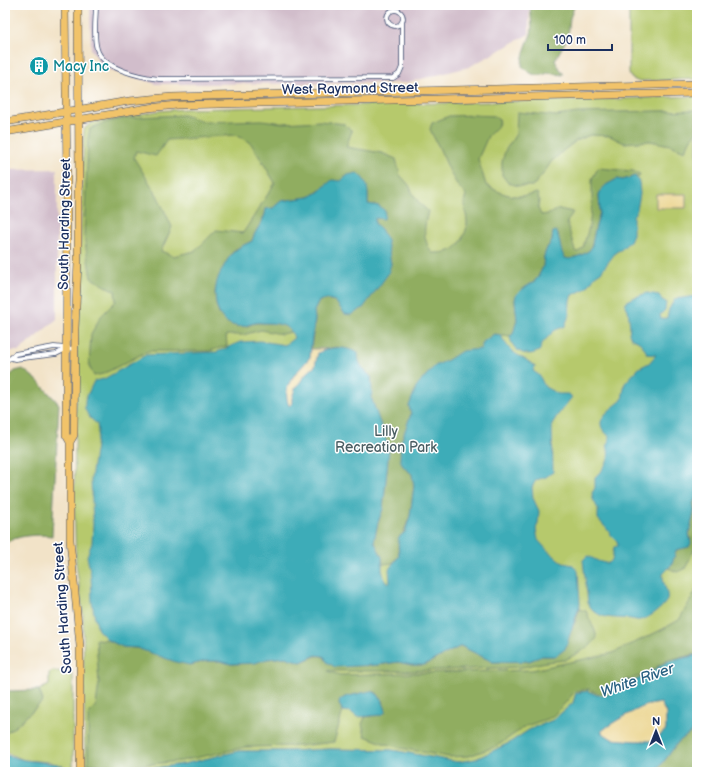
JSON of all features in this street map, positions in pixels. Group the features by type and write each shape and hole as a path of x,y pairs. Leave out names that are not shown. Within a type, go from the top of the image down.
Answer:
{"main road":[{"name":"South Harding Street","path":"65,5 67,216 66,435 70,442"},
{"name":"South Harding Street","path":"78,5 78,262 74,435 70,442 70,524 72,567 80,638 80,772"},
{"name":"West Raymond Street","path":"5,122 128,101 172,97 697,84"},
{"path":"384,92 384,100"},
{"name":"West Raymond Street","path":"5,132 148,108 177,105 697,93"},
{"path":"67,216 78,217"}],"street":[{"path":"96,5 96,47 101,58 125,71 144,77 159,79 393,78 398,76 402,70 403,16 400,12 395,10 390,11 386,16 390,25 397,26 402,22"},
{"path":"397,26 402,34"},
{"path":"5,360 11,358 15,354 54,347 75,349"},
{"path":"11,358 15,360 56,354 67,349"}],"shaded area":[{"path":"90,5 529,5 529,34 469,67 405,83 156,84 103,68 91,49"},
{"path":"57,169 57,319 19,351 5,351 5,170"}],"green space":[{"path":"530,5 575,5 570,18 568,37 555,60 563,75 547,73 544,75 537,75 530,73 522,66 526,46 532,31"},
{"path":"629,5 697,5 697,79 637,81 631,78 629,73"},
{"name":"Lilly Recreation Park","path":"697,96 697,655 667,662 643,677 634,681 627,681 607,695 597,695 588,691 576,693 573,703 553,720 529,730 509,743 476,759 457,762 392,750 329,749 239,751 184,764 140,770 85,768 83,614 76,563 74,498 84,129 91,123 158,111 184,109"},
{"path":"697,110 697,131 690,140 685,151 670,145 650,141 624,143 610,136 590,135 576,141 564,150 551,162 533,186 519,186 508,183 502,175 502,162 505,151 516,134 517,112 557,116 577,113"},
{"path":"183,115 206,122 262,120 283,123 320,121 345,124 352,131 346,147 382,153 396,159 400,175 409,185 420,204 428,211 425,238 432,253 448,252 459,245 467,226 464,206 466,195 454,180 430,129 432,123 449,116 495,116 500,121 497,127 488,136 478,159 486,185 499,192 517,196 537,193 539,200 538,208 541,215 549,214 559,209 573,212 567,222 575,251 578,252 583,247 589,227 592,204 592,179 598,168 633,171 640,174 638,178 635,176 623,180 617,179 606,185 601,190 599,195 600,212 590,250 582,255 570,259 565,258 561,253 558,234 553,232 552,241 547,248 544,256 543,267 538,277 534,282 516,295 517,320 513,335 494,334 481,349 435,366 420,382 409,406 411,414 401,442 403,466 412,474 414,486 410,516 398,546 399,556 393,563 383,564 374,541 378,522 383,509 388,459 371,397 371,377 358,361 337,347 311,349 315,319 314,311 319,301 327,299 335,301 345,314 391,264 385,237 375,224 375,218 379,206 368,204 368,193 348,175 341,181 322,189 309,197 281,201 273,208 266,209 264,218 252,241 234,250 221,272 215,291 216,304 219,314 236,326 247,326 255,323 281,324 292,332 281,334 261,330 243,335 226,335 227,346 209,351 148,351 103,374 94,376 89,366 91,334 101,316 116,301 115,291 91,278 84,236 88,139 90,129 100,124 123,119","holes":["236,135 250,142 275,183 243,233 216,230 195,251 173,256 161,251 172,227 157,195 134,158 136,151 156,156 167,140"]},
{"path":"23,369 37,380 59,404 52,536 34,535 21,537 5,544 5,380 15,371"},
{"path":"697,495 697,544 685,569 677,572 668,568 672,564 676,550 686,547 691,539 689,534 694,512 693,503"},
{"path":"697,589 697,654 668,660 643,675 624,681 605,692 597,693 589,689 575,691 552,717 526,726 497,746 469,756 449,757 400,748 365,736 362,724 365,717 373,716 384,702 376,692 362,693 345,697 339,704 343,711 334,742 300,746 246,747 181,761 132,766 88,764 88,715 96,705 99,683 96,639 108,640 123,647 137,648 190,665 206,661 220,661 231,664 254,663 267,659 285,657 301,662 312,657 323,656 335,666 377,665 398,662 412,665 424,665 461,646 493,662 529,661 542,656 556,656 576,620 579,609 586,611 597,638 589,647 565,660 523,667 413,671 328,671 340,675 532,670 613,653 661,630 679,620"},
{"path":"53,671 71,672 73,676 73,768 68,768 50,762 24,760 5,752 6,733 43,701 39,690 49,685 49,673"},
{"path":"39,690 43,701 6,733 5,739 5,691"},
{"path":"693,731 697,732 697,772 653,772 662,764 678,742"}],"sand":[{"path":"656,194 686,194 686,208 656,208"},
{"path":"311,349 326,349 318,353 315,366 295,389 292,403 289,407 287,391 289,385 310,357"},
{"path":"661,703 666,713 666,730 653,741 611,739 601,732 615,721 634,711 647,705"}],"water":[{"path":"357,173 366,183 368,190 368,204 379,206 385,211 384,219 375,218 375,224 381,229 387,241 391,264 388,274 363,308 351,315 345,314 335,301 327,299 319,301 314,311 315,319 310,357 296,373 289,385 287,398 289,406 292,403 295,389 306,374 315,366 318,353 333,348 343,348 358,353 360,364 371,377 371,397 389,449 383,509 378,522 374,541 382,557 382,570 385,581 390,583 389,569 399,556 398,538 405,532 410,516 414,486 412,474 403,466 400,459 401,442 411,414 409,406 416,388 435,366 462,351 481,349 483,342 494,334 500,335 512,351 535,366 533,371 539,375 545,387 558,394 568,394 572,397 552,424 553,472 546,477 536,480 532,487 533,498 539,511 536,529 538,540 547,550 563,563 573,565 578,571 580,604 565,649 556,656 542,656 529,661 493,662 461,646 424,665 412,665 398,662 377,665 335,667 327,662 324,656 316,655 301,662 285,657 267,659 255,663 231,664 220,661 206,661 190,665 176,662 137,648 123,647 108,640 98,630 94,614 91,576 87,556 92,543 93,524 91,479 98,432 97,424 89,417 85,409 85,400 94,381 104,379 146,355 217,352 240,342 260,341 285,345 294,338 292,333 286,327 274,323 257,323 242,327 229,323 218,311 216,303 215,294 218,277 232,254 239,247 252,241 264,218 266,209 273,208 281,201 309,197 317,193 332,180 341,181 348,175"},
{"path":"635,176 639,182 640,194 637,210 633,216 633,234 630,241 622,249 616,252 601,272 595,276 585,289 572,295 570,300 569,315 565,326 554,331 541,345 538,352 527,354 519,351 513,345 510,336 513,334 517,320 516,295 534,282 538,277 543,267 544,256 547,248 552,241 553,232 556,231 558,234 565,258 570,259 582,255 590,250 600,212 599,195 601,190 606,185 617,179 623,180"},
{"path":"647,293 659,295 662,300 666,302 665,310 660,315 661,319 667,318 669,309 675,299 697,296 697,495 693,503 694,512 689,534 691,543 689,547 676,550 672,564 663,574 667,600 655,613 647,618 638,620 607,617 596,613 592,609 588,603 583,560 587,556 600,562 609,563 612,560 614,547 618,546 617,541 598,519 598,509 592,493 595,488 595,477 603,469 608,457 607,444 609,442 609,436 601,426 601,421 607,412 622,400 625,383 639,368 649,363 656,355 647,354 641,344 632,339 629,334 630,327 628,309 625,306 626,302"},
{"name":"White River","path":"697,655 697,732 693,731 678,742 662,764 653,772 5,772 6,755 24,760 57,764 68,768 140,770 184,764 239,751 329,749 392,750 458,762 476,759 509,743 529,730 553,720 573,703 576,693 588,691 597,695 607,695 627,681 634,681 643,677 667,662","holes":["661,703 666,713 666,730 653,741 612,739 601,732 622,718 647,705"]},
{"path":"370,691 379,696 382,701 386,711 382,715 357,717 351,712 343,711 339,704 340,700 345,697"}],"place":[{"name":"Macy Inc","path":"39,66"}]}
